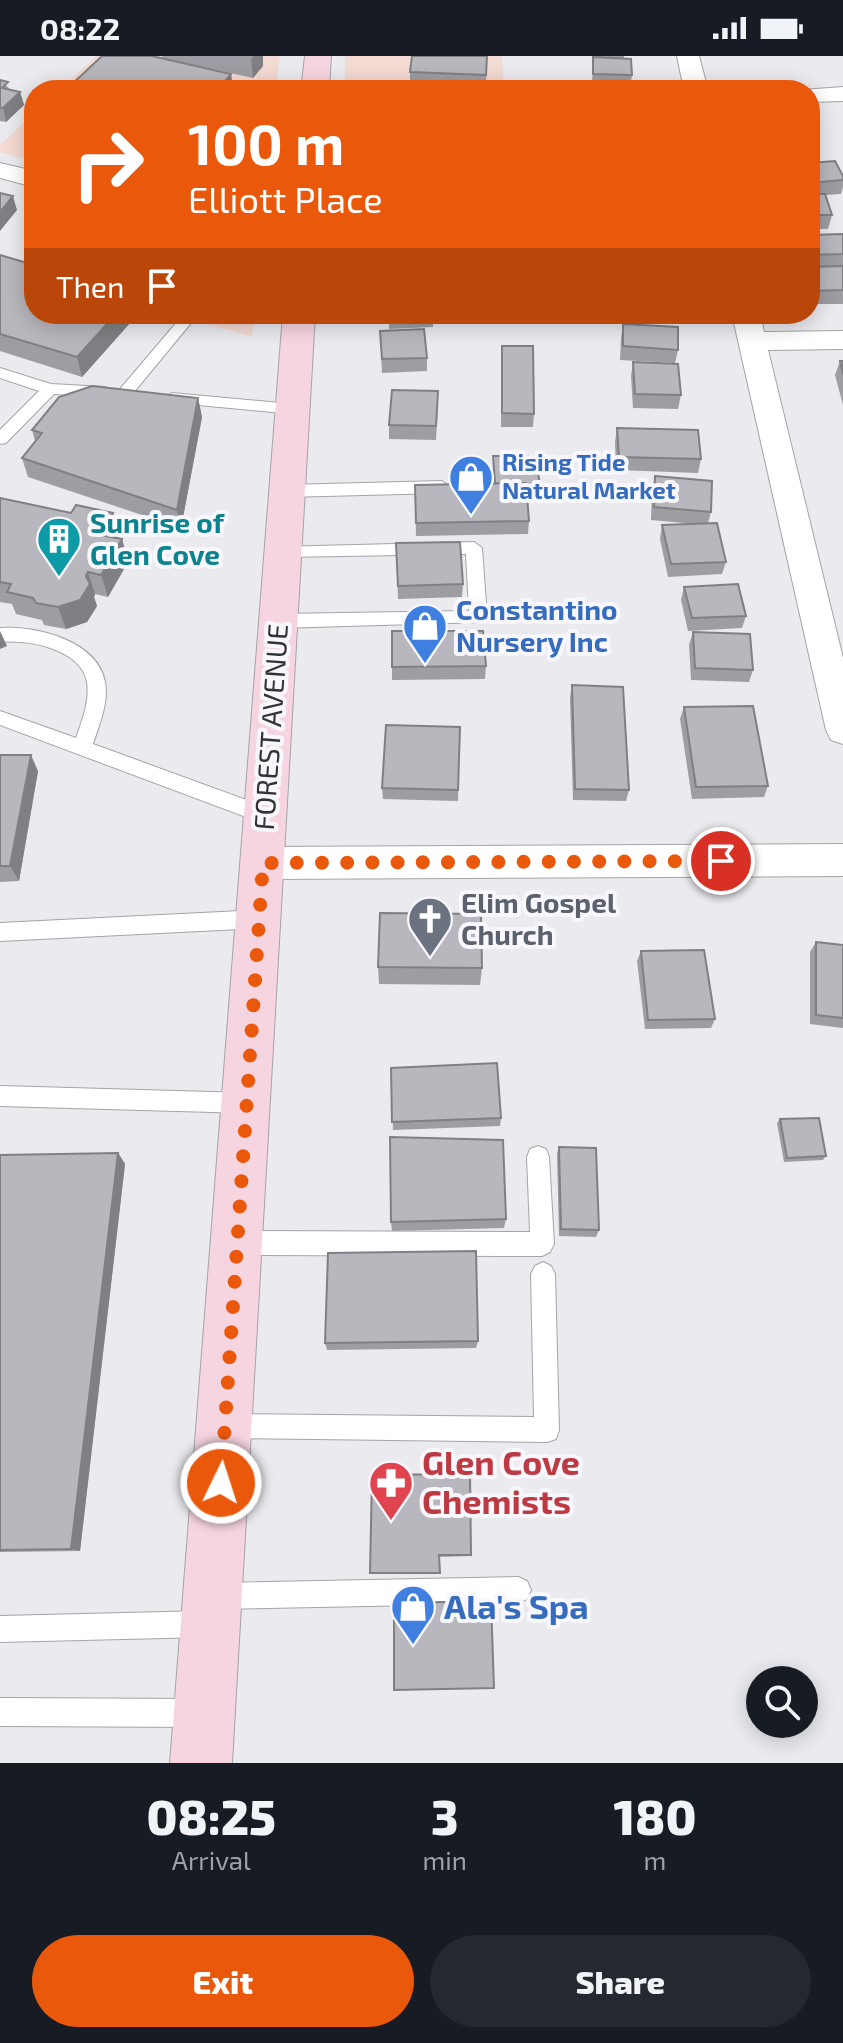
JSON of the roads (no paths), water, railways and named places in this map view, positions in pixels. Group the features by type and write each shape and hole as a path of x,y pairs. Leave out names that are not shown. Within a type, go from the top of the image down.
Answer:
{"main road":[{"path":"316,80 318,56"},
{"name":"FOREST AVENUE","path":"203,1738 261,919 264,815 298,324"}],"street":[{"path":"688,56 694,80"},
{"path":"820,95 843,94"},
{"path":"0,170 24,176"},
{"path":"843,340 749,327 843,730"},
{"path":"263,863 843,860"}],"lane":[{"path":"140,394 184,324"},
{"path":"0,373 50,389 140,394 292,409"},
{"path":"0,439 50,389"},
{"path":"286,491 456,486"},
{"path":"278,621 478,617 474,548 282,551"},
{"path":"0,635 35,637 58,644 87,660 96,673 99,686 94,714 82,748"},
{"path":"0,718 264,815"},
{"path":"0,932 261,919"},
{"path":"0,1096 248,1103"},
{"path":"238,1243 542,1244 538,1157"},
{"path":"225,1426 547,1430 543,1274"},
{"path":"0,1629 212,1610 518,1590"},
{"path":"0,1712 203,1738"}],"place":[{"name":"Rising Tide Natural Market","path":"471,516"},
{"name":"Sunrise of Glen Cove","path":"59,578"},
{"name":"Constantino Nursery Inc","path":"425,665"},
{"name":"Elim Gospel Church","path":"430,958"},
{"name":"Glen Cove Chemists","path":"391,1522"},
{"name":"Ala's Spa","path":"413,1646"}]}
